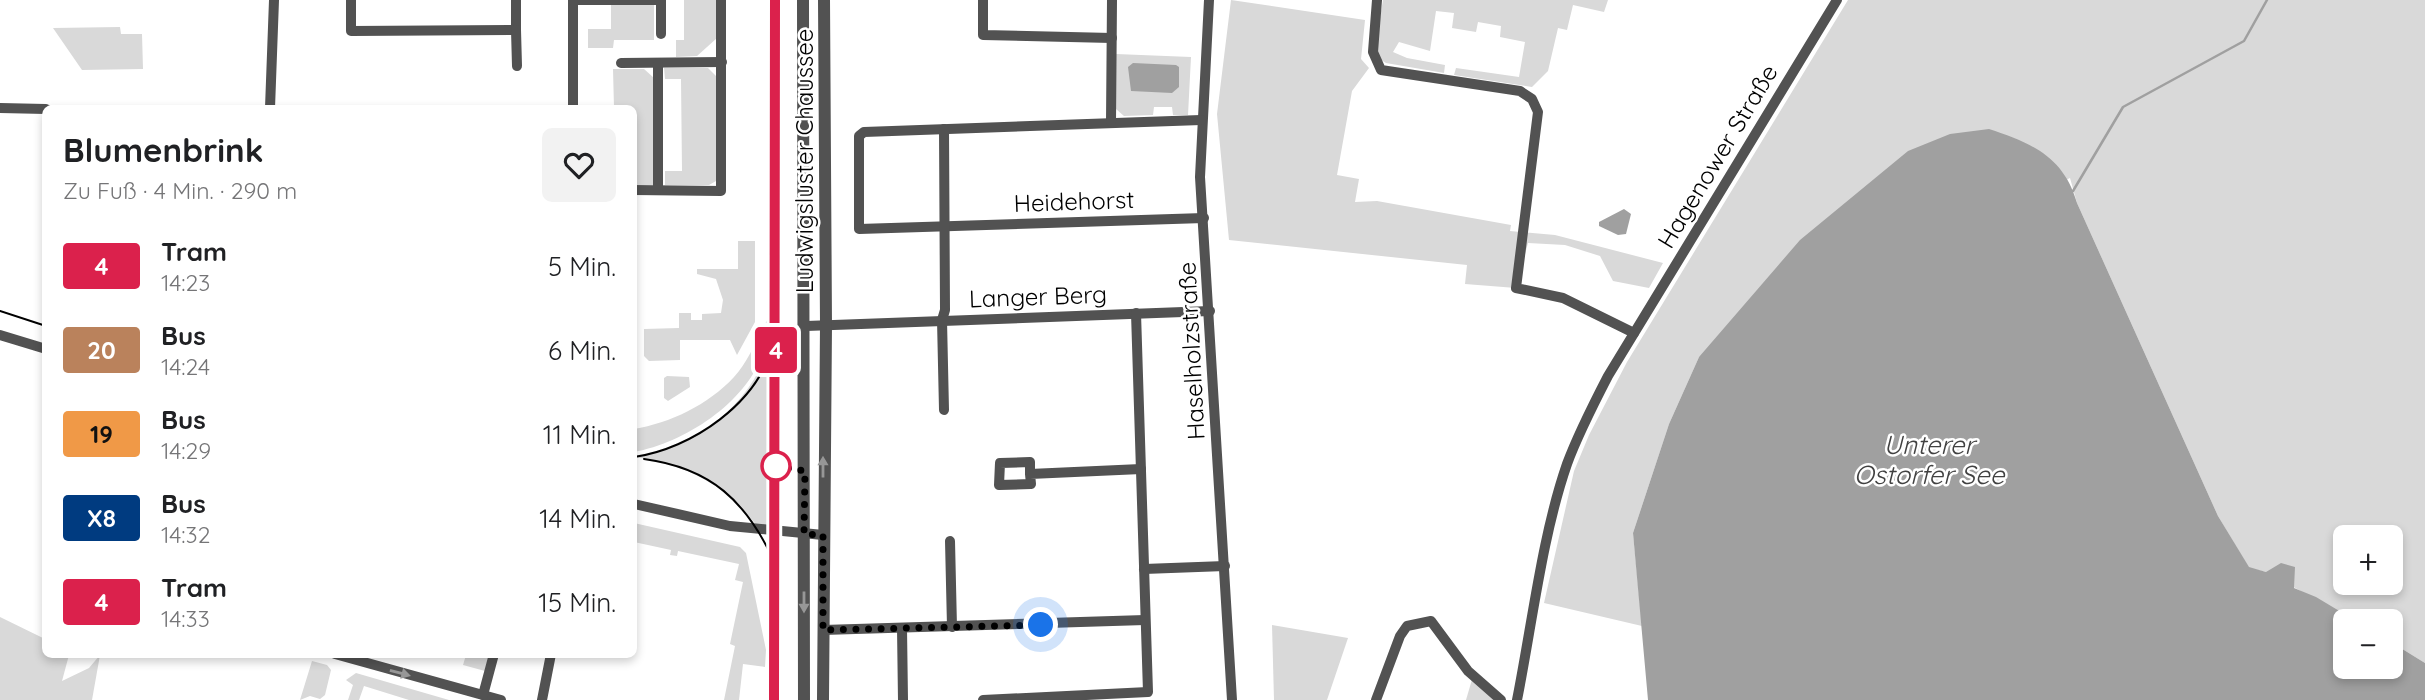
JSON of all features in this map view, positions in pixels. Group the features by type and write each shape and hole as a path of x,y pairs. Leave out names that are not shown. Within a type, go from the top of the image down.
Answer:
{"street":[{"path":"270,105 274,0"},
{"path":"351,0 351,31 516,30"},
{"path":"516,0 517,66"},
{"path":"573,105 573,0 659,0 661,34"},
{"path":"637,190 721,191 721,0"},
{"name":"Ludwigsluster Chaussee","path":"803,0 806,326 804,700"},
{"name":"Ludwigsluster Chaussee","path":"823,700 826,325 824,0"},
{"path":"983,0 983,35 1112,38"},
{"path":"1111,122 1112,0"},
{"name":"Haselholzstraße","path":"1209,0 1201,120 1204,218 1232,700"},
{"path":"1377,0 1373,52 1381,70 1520,91 1532,99 1538,112 1516,288 1563,298 1634,333"},
{"name":"Hagenower Straße","path":"1517,700 1567,466 1608,376 1837,0"},
{"path":"621,63 722,62"},
{"path":"658,64 658,190"},
{"path":"0,108 42,108"},
{"name":"Heidehorst","path":"1201,120 864,132 859,136 859,229 1204,218"},
{"path":"944,129 945,227"},
{"name":"Langer Berg","path":"944,410 942,320 945,310 945,227"},
{"name":"Langer Berg","path":"806,326 1210,311"},
{"name":"Langer Berg","path":"983,700 1148,692 1136,313"},
{"path":"0,335 42,348"},
{"path":"1030,474 1141,469"},
{"path":"637,505 730,526 823,535"},
{"path":"950,541 952,627"},
{"path":"1144,569 1225,566"},
{"path":"823,630 1145,620"},
{"path":"1376,700 1400,636 1407,626 1431,621 1468,671 1501,700"},
{"path":"902,628 903,700"},
{"path":"350,658 501,700"},
{"path":"484,695 493,658"},
{"path":"542,700 550,658"}],"shaded area":[{"path":"684,0 717,0 717,38 697,56 676,57 676,40 684,40"},
{"path":"1231,0 1365,20 1361,59 1369,68 1352,91 1337,175 1359,179 1355,202 1377,201 1511,225 1510,231 1555,235 1663,263 1649,288 1613,281 1600,256 1565,245 1528,243 1516,288 1465,284 1467,265 1229,240 1217,114"},
{"path":"1383,0 1608,0 1604,12 1573,5 1567,30 1558,28 1548,71 1532,87 1454,75 1456,68 1519,77 1525,42 1500,37 1501,26 1478,22 1476,32 1452,28 1454,13 1436,11 1430,51 1399,42 1393,52 1407,58 1445,65 1444,73 1386,63 1378,58 1375,47"},
{"path":"1848,0 2425,0 2425,663 2403,649 2403,609 2334,609 2266,572 2249,568 2218,516 2077,203 2070,178 1699,357 1669,424 1633,533 1642,626 1544,603 1574,471 1589,435 1627,362"},
{"path":"611,4 654,5 654,40 614,40 613,48 588,48 588,29 611,29"},
{"path":"120,27 121,34 142,34 143,69 82,70 53,28"},
{"path":"1116,54 1191,57 1188,115 1173,115 1172,107 1154,107 1153,115 1124,116 1116,109"},
{"path":"664,68 708,68 716,76 716,181 709,185 665,185 665,171 682,171 681,79 665,79"},
{"path":"613,69 644,69 654,78 653,185 637,185 637,105 614,105"},
{"path":"738,241 755,241 755,322 737,355 730,340 680,340 680,360 649,361 644,356 644,329 679,328 679,313 691,313 691,320 702,320 702,314 721,313 723,300 716,279 697,274 697,269 738,269"},
{"path":"770,315 767,341 758,365 726,406 682,436 637,451 637,428 675,417 700,404 734,377"},
{"path":"776,323 776,531 759,529 734,500 705,480 672,465 637,458 684,442 707,429 744,394 769,348"},
{"path":"689,377 690,387 668,401 664,398 664,378"},
{"path":"637,524 740,547 746,553 766,650 765,667 743,664 739,700 724,700 735,646 730,644 743,582 735,580 739,564 678,551 677,556 670,555 671,550 637,543"},
{"path":"0,617 42,638 42,658 68,658 62,681 89,668 99,658 92,700 0,700"},
{"path":"1272,625 1348,638 1327,700 1274,700"},
{"path":"465,658 488,658 485,671 463,665"},
{"path":"312,661 327,665 331,670 325,695 320,699 310,696 300,700"},
{"path":"356,673 449,700 409,700 364,686 359,700 348,700 353,685 346,680"},
{"path":"1473,676 1501,700 1466,700"}],"water":[{"path":"1133,63 1176,65 1179,67 1179,87 1172,93 1131,91 1128,67"},
{"name":"Unterer Ostorfer See","path":"1989,129 2032,146 2055,163 2071,187 2218,516 2249,567 2266,572 2281,563 2295,567 2294,588 2336,609 2333,609 2333,679 2403,679 2403,649 2425,663 2425,700 1648,700 1633,533 1669,424 1699,357 1800,240 1908,151 1950,134"},
{"path":"1624,209 1631,214 1626,234 1618,235 1599,226 1599,222"}],"waterway":[{"path":"2073,191 2123,107 2244,41 2267,0"}],"tram line":[{"path":"774,700 775,0"},
{"name":"4","path":"774,700 775,0"},
{"path":"0,311 42,325"},
{"path":"637,456 678,444 720,419 754,385 766,364 773,342"},
{"path":"644,459 689,470 724,491 751,521 774,561"}],"route":[{"path":"776,466 805,471 804,534 823,535 823,630 1041,625"}]}
